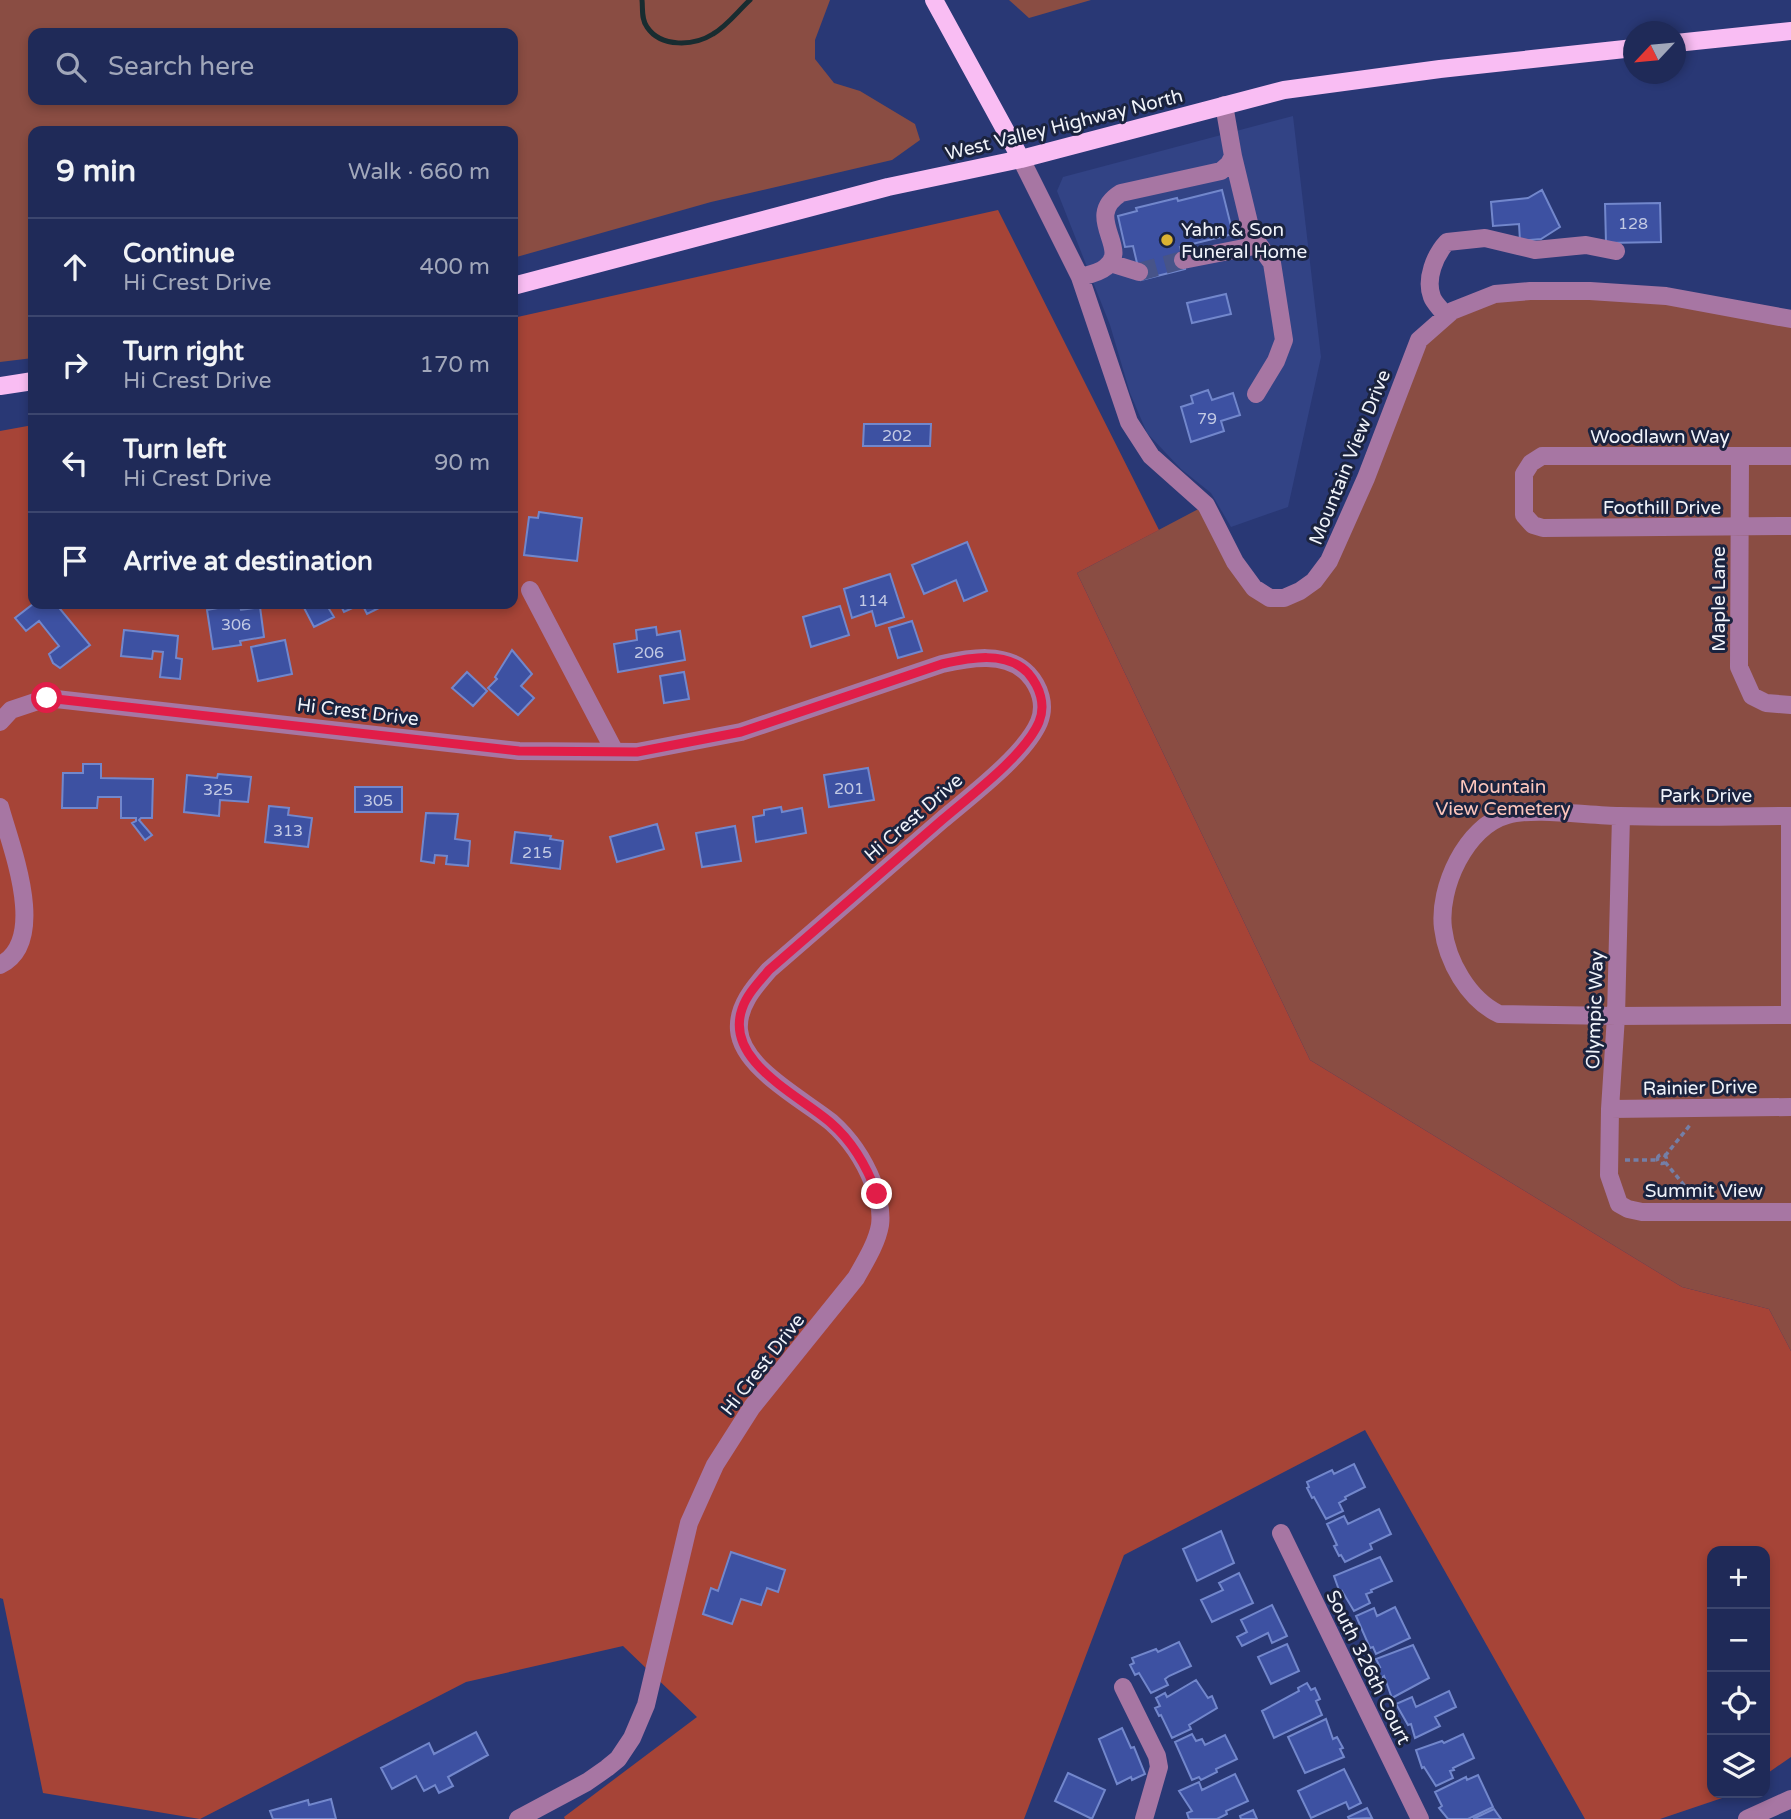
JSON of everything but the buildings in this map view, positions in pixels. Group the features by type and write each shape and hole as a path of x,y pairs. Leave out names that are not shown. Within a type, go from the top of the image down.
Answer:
{"main road":[{"path":"934,0 1021,159"},
{"path":"1686,42 1791,31"},
{"name":"West Valley Highway North","path":"518,285 888,187 1021,159 1284,90 1440,69 1623,49"},
{"path":"0,386 28,382"}],"street":[{"path":"1224,106 1252,235 1272,263 1284,340 1276,361 1256,394"},
{"path":"1080,277 1105,269 1114,256 1104,216 1105,206 1111,199 1121,193 1221,170 1229,164 1233,156"},
{"name":"Mountain View Drive","path":"1021,159 1080,277 1112,376 1129,422 1139,440 1167,472 1206,505 1235,562 1254,588 1270,598 1284,598 1300,591 1314,581 1329,561 1366,478 1419,340 1452,311 1495,294 1590,290 1666,296 1791,318"},
{"path":"1446,316 1431,296 1431,272 1437,253 1447,242 1485,238 1535,250 1586,245 1616,251"},
{"path":"1183,260 1259,245"},
{"path":"1110,263 1139,272"},
{"name":"Woodlawn Way","path":"1533,525 1524,515 1524,474 1531,463 1542,456 1791,456"},
{"name":"Maple Lane","path":"1740,457 1739,667 1752,696 1766,703 1791,705"},
{"name":"Foothill Drive","path":"1533,525 1543,528 1791,526"},
{"path":"530,590 615,752"},
{"name":"Hi Crest Drive","path":"6,716 47,698 519,751 615,752 664,748 741,732 942,664 971,657 1004,661 1023,669 1039,690 1042,706 1038,724 1023,746 979,788 769,970 754,987 743,1006 738,1030 745,1049 758,1065 846,1138 868,1171 881,1210 880,1227 856,1278 752,1407 715,1465 689,1523 646,1705 632,1738 618,1759 607,1768 587,1782 517,1819"},
{"path":"0,807 24,896 25,925 20,946 11,960 0,965"},
{"path":"1620,817 1522,812 1505,815 1468,844 1457,861 1446,889 1442,920 1444,938 1463,981 1482,1005 1507,1016 1791,1015 1791,816"},
{"name":"Park Drive","path":"1620,817 1791,816"},
{"name":"Olympic Way","path":"1619,1204 1611,1185 1609,1160 1616,1016 1620,817"},
{"name":"Rainier Drive","path":"1610,1109 1791,1107"},
{"name":"Summit View","path":"1619,1204 1642,1212 1791,1212"},
{"name":"South 326th Court","path":"1281,1533 1420,1819"},
{"path":"1123,1687 1157,1756 1159,1767 1144,1819"},
{"path":"1748,1819 1791,1799"}],"path":[{"path":"1704,1108 1665,1156 1665,1162 1707,1212"},
{"path":"1658,1160 1659,1156 1665,1156"},
{"path":"1609,1160 1665,1162"}],"shaded area":[{"path":"1293,116 1321,357 1288,507 1231,527 1211,493 1181,469 1147,433 1130,393 1110,325 1057,191 1063,177"},
{"path":"998,210 1159,530 1077,573 1310,1060 1682,1287 1769,1309 1791,1351 1791,1757 1770,1772 1770,1546 1707,1546 1707,1798 1722,1798 1660,1819 1585,1819 1365,1430 1124,1555 1024,1819 565,1819 564,1817 697,1717 623,1646 466,1682 200,1819 43,1793 3,1599 0,1598 0,431 28,426 28,609 518,609 518,317"}],"green space":[{"path":"0,0 830,0 815,40 815,59 834,83 860,91 915,124 920,140 892,160 711,202 518,257 518,126 28,126 28,359 0,362"},
{"path":"1009,0 1091,0 1029,18"},
{"name":"Mountain View Cemetery","path":"1590,291 1791,319 1791,1351 1769,1309 1682,1287 1310,1060 1077,573 1206,505 1270,598 1314,581 1419,340 1495,294"}],"waterway":[{"path":"642,0 643,17 647,27 661,39 678,43 697,41 713,34 750,0"}],"tunnel":[{"path":"1139,272 1183,260"}],"place":[{"name":"Yahn & Son Funeral Home","path":"1167,240"}],"route":[{"path":"47,698 519,751 637,752 741,732 942,664 971,657 991,658 1023,669 1039,690 1042,706 1038,724 1023,746 979,788 769,970 754,987 739,1019 741,1041 751,1057 846,1138 868,1171 877,1194"}]}
